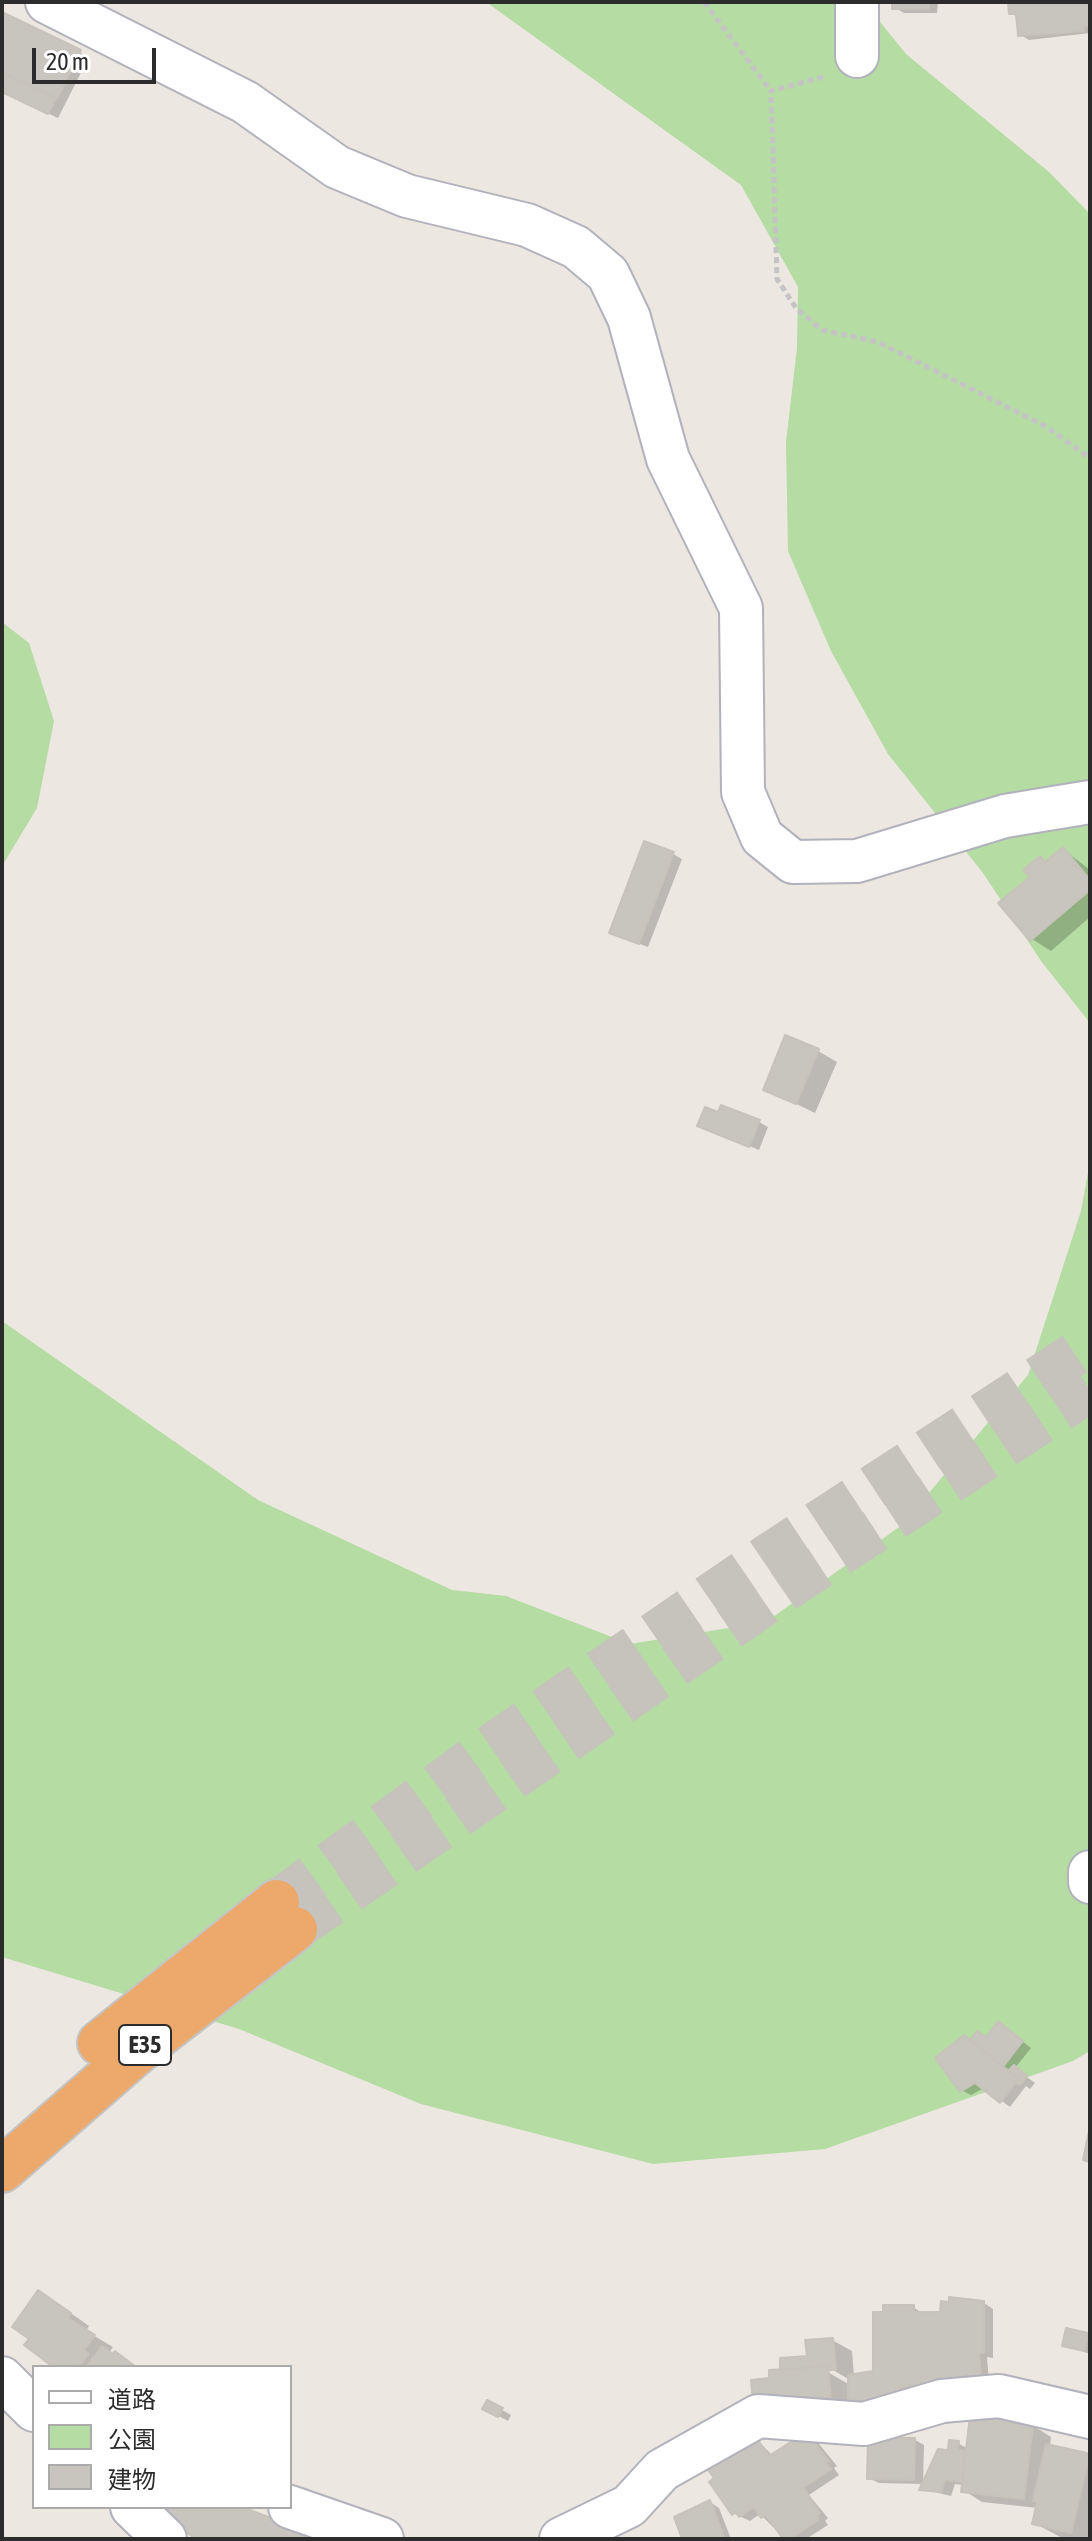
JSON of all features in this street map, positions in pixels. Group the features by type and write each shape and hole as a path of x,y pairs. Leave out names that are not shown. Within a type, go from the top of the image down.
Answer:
{"highway":[{"name":"E35","path":"2,2129 119,2027 286,1916 2,2170"}],"street":[{"path":"47,2 245,102 337,167 407,196 527,225 576,247 608,274 629,318 668,459 741,608 743,792 762,837 793,862 857,861 1005,816 1090,802"},
{"path":"857,2 857,56"},
{"path":"1090,1872 1090,1882"},
{"path":"2,2378 32,2408"},
{"path":"561,2539 629,2506 662,2470 758,2416 864,2424 942,2401 999,2396 1090,2417"},
{"path":"292,2508 382,2539"},
{"path":"134,2509 165,2539"}],"path":[{"path":"704,2 771,91 777,279 796,308 822,330 878,342 1045,426 1090,458"},
{"path":"771,91 832,75 857,56"}],"green space":[{"path":"486,2 864,2 906,54 1049,172 1090,214 1090,1023 1041,961 983,873 888,754 831,651 788,551 786,442 797,348 798,287 741,185"},
{"path":"2,622 29,643 54,721 37,808 2,866"},
{"path":"1090,1162 1090,2051 1073,2061 825,2149 653,2164 421,2104 239,2029 2,1957 2,1321 258,1500 452,1590 506,1596 630,1644 766,1622 902,1525 1028,1375 1081,1211"}],"building":[{"path":"892,2 929,2 928,9 892,9"},
{"path":"1008,2 1090,2 1090,26 1083,26 1084,31 1018,36 1016,14 1009,14"},
{"path":"2,12 81,50 57,99 6,74 2,82"},
{"path":"6,74 56,98 48,114 2,92"},
{"path":"644,841 674,852 639,944 609,933"},
{"path":"1063,847 1090,880 1090,890 1030,941 998,903 1030,877 1023,870 1040,856 1045,862"},
{"path":"785,1035 819,1049 796,1104 763,1090"},
{"path":"721,1105 760,1120 749,1147 697,1126 705,1107 718,1112"},
{"path":"998,2021 1023,2041 1003,2067 970,2040 977,2031 986,2037"},
{"path":"964,2035 1019,2079 1000,2103 975,2083 960,2092 935,2058"},
{"path":"1014,2065 1027,2076 1020,2085 1016,2082 1019,2079 1008,2071"},
{"path":"1090,2126 1090,2162 1083,2160"},
{"path":"38,2290 71,2313 68,2318 95,2335 84,2350 89,2354 81,2365 50,2365 24,2345 29,2339 12,2327"},
{"path":"949,2297 984,2301 984,2353 979,2353 981,2377 900,2387 899,2398 848,2401 848,2375 873,2371 873,2312 883,2312 883,2305 914,2305 914,2312 940,2312 941,2301 949,2302"},
{"path":"1066,2328 1088,2333 1084,2351 1062,2346"},
{"path":"833,2338 836,2370 829,2370 828,2366 780,2370 780,2358 807,2356 805,2340"},
{"path":"102,2346 113,2354 115,2351 133,2365 88,2365"},
{"path":"828,2366 831,2400 802,2404 802,2398 753,2402 751,2380 769,2378 769,2370"},
{"path":"487,2400 503,2408 498,2417 482,2409"},
{"path":"993,2415 1033,2424 1024,2499 961,2492 970,2416 992,2419"},
{"path":"806,2432 829,2461 826,2463 831,2469 800,2490 805,2490 820,2513 817,2515 819,2519 790,2539 783,2539 766,2515 761,2518 754,2507 739,2517 736,2512 732,2515 709,2482 714,2478 708,2470 756,2437 769,2456"},
{"path":"868,2437 915,2438 914,2480 867,2479"},
{"path":"949,2440 959,2441 958,2450 965,2451 962,2482 945,2480 941,2492 919,2490 938,2449 948,2450"},
{"path":"1046,2444 1087,2453 1089,2458 1071,2533 1032,2524 1037,2502 1033,2501"},
{"path":"710,2500 725,2539 682,2539 674,2517"},
{"path":"165,2509 247,2509 326,2539 195,2539 167,2516"}],"tunnel":[{"path":"277,1902 488,1748 766,1557 1090,1344"},
{"path":"295,1929 786,1589 1090,1390"}]}
